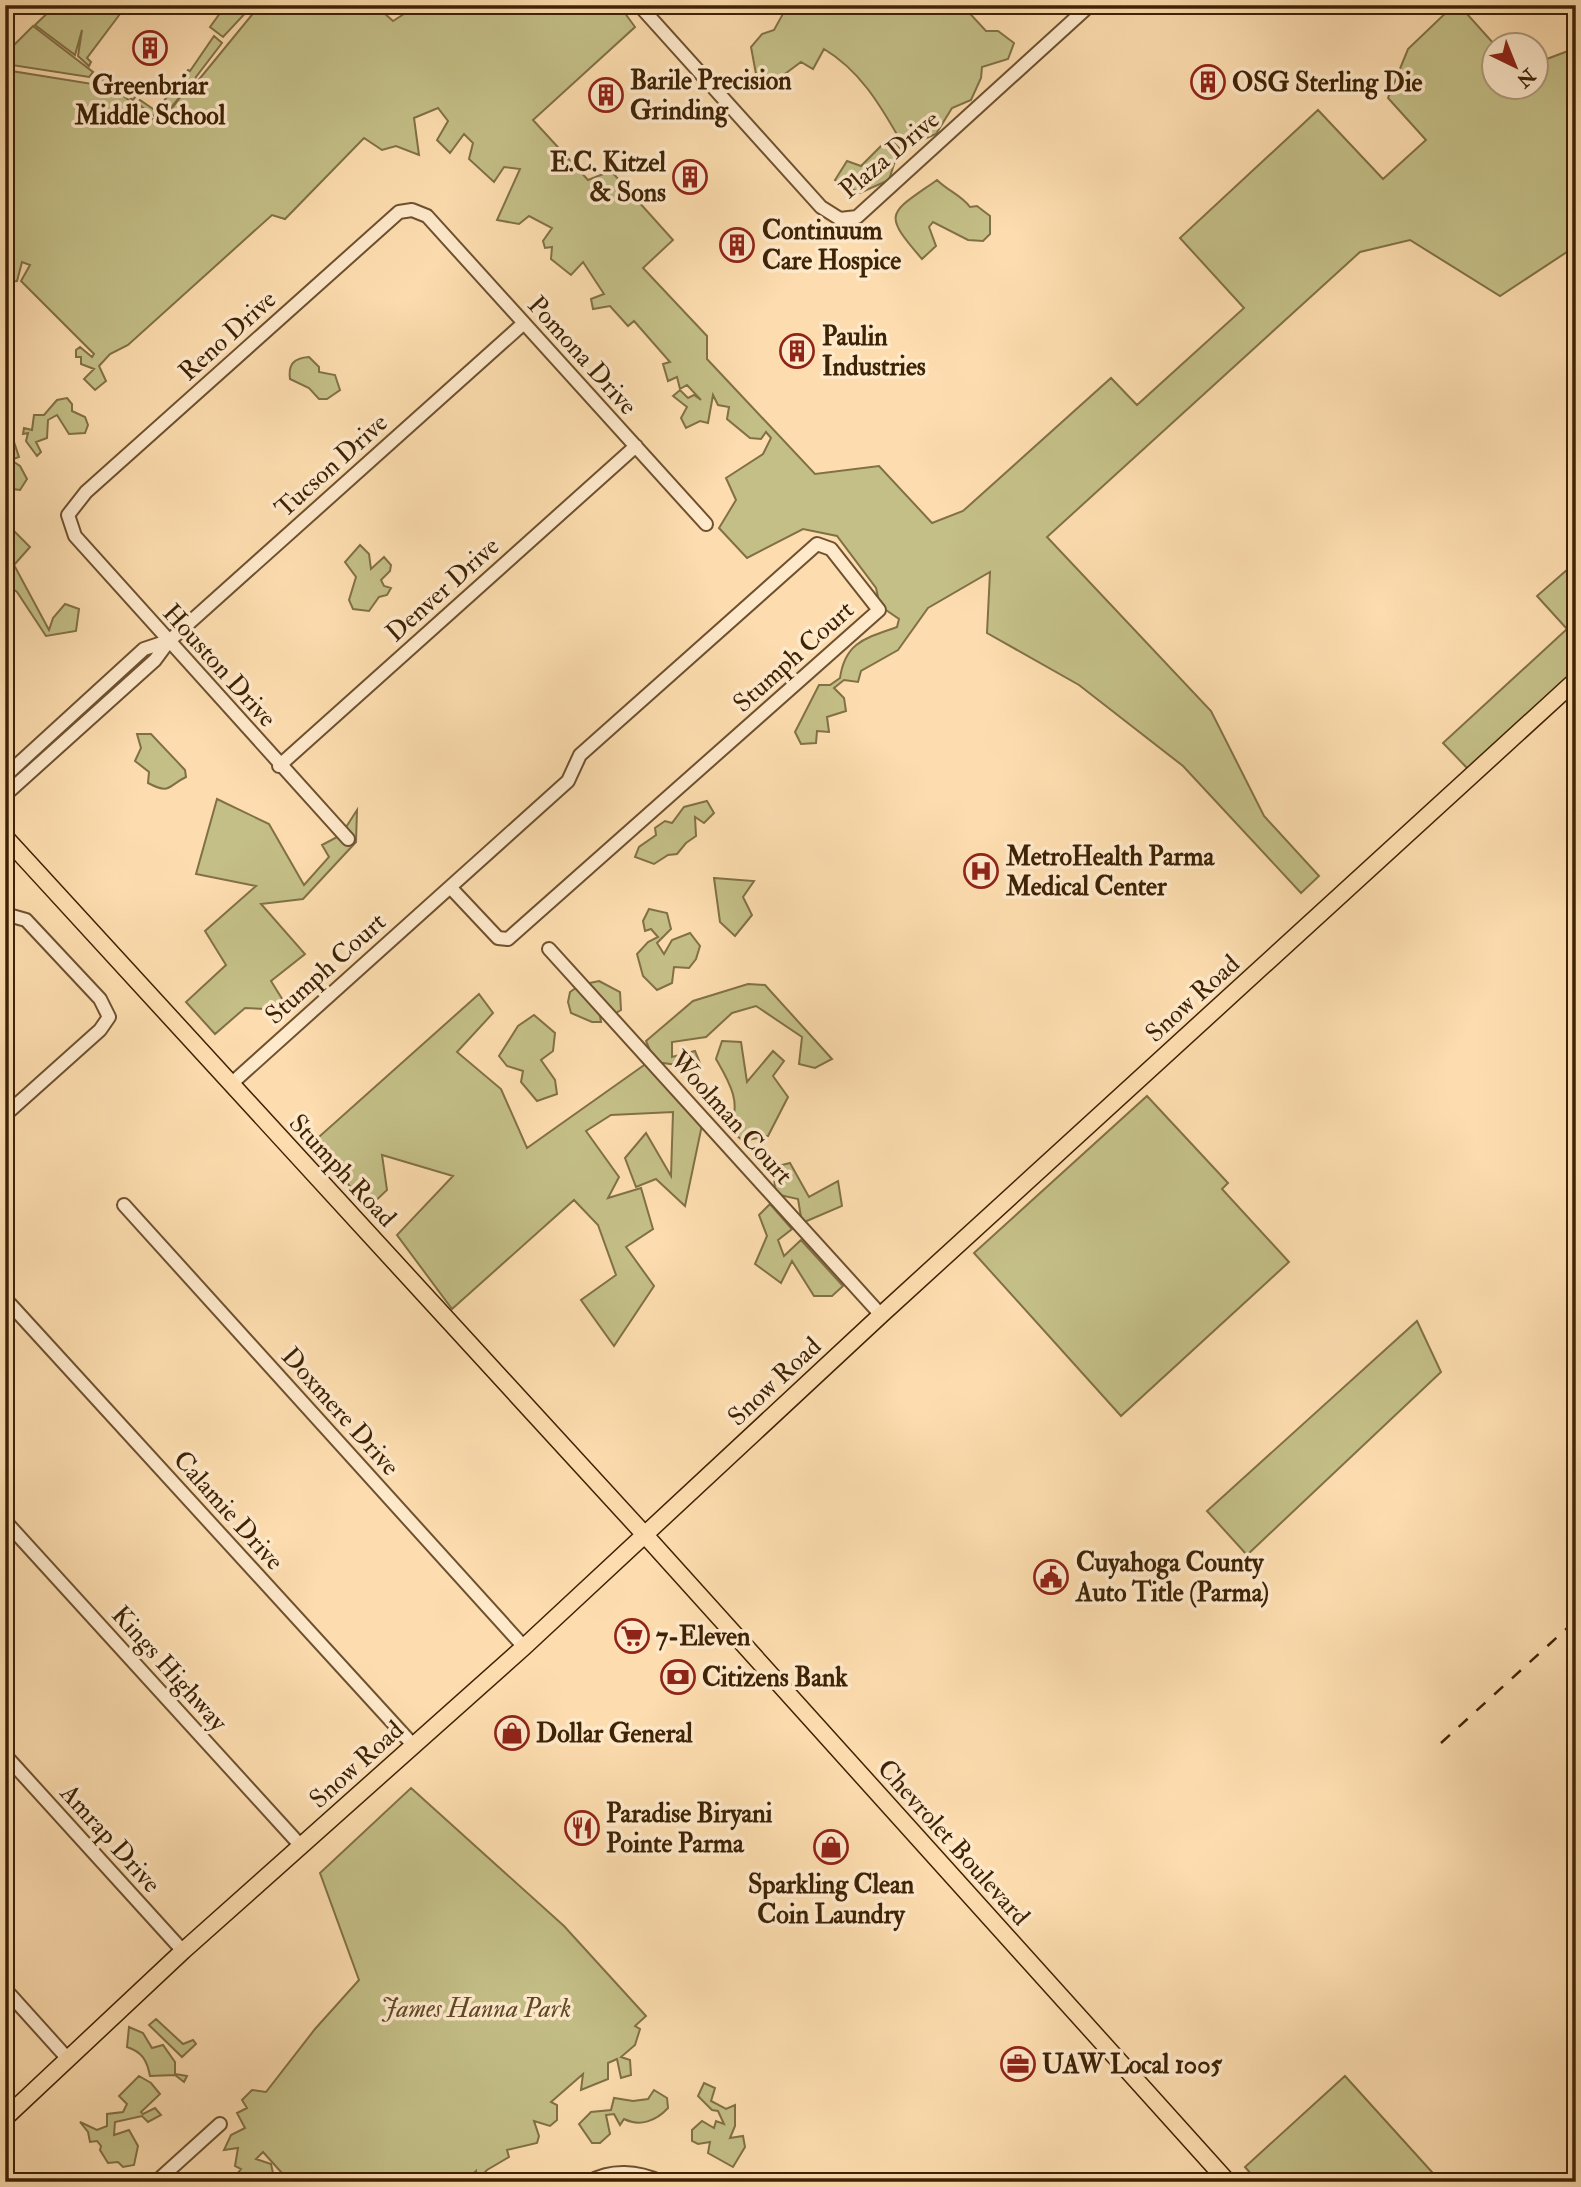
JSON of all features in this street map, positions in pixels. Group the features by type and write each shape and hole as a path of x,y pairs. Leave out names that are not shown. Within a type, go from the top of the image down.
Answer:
{"main road":[{"name":"Snow Road","path":"5,2118 183,1951 524,1647 881,1315 1576,680"},
{"name":"Stumph Road","path":"5,837 645,1535"},
{"name":"Chevrolet Boulevard","path":"645,1535 1228,2182"}],"street":[{"name":"Plaza Drive","path":"639,5 821,207 840,219 857,217 1090,5"},
{"name":"Reno Drive","path":"68,515 86,492 399,212 412,210 427,216"},
{"name":"Pomona Drive","path":"427,216 706,524"},
{"name":"Tucson Drive","path":"5,795 155,660 169,641 524,323"},
{"name":"Denver Drive","path":"279,765 636,446"},
{"name":"Houston Drive","path":"68,515 75,536 348,839"},
{"name":"Stumph Court","path":"231,1084 450,887 568,781 580,755 817,544 831,549 879,610 508,939 498,938 450,887"},
{"name":"Tucson Drive","path":"5,776 144,649 169,641"},
{"path":"5,914 26,920 100,999 109,1017 100,1030 5,1115"},
{"name":"Woolman Court","path":"549,949 881,1315"},
{"name":"Doxmere Drive","path":"124,1205 524,1647"},
{"name":"Calamie Drive","path":"10,1304 414,1746"},
{"name":"Kings Highway","path":"5,1521 301,1846"},
{"name":"Amrap Drive","path":"5,1755 183,1951"},
{"path":"5,1989 68,2059"},
{"path":"156,2182 220,2124"},
{"path":"589,2182 599,2176 633,2172 661,2182"}],"green space":[{"path":"56,5 109,5 120,14 87,58 91,62 89,66 78,56 82,30 75,55 35,25"},
{"path":"226,5 251,7 223,37 210,27"},
{"path":"260,5 375,5 393,21 418,5 619,5 635,27 533,120 588,180 611,171 673,240 643,268 707,336 707,359 815,474 879,466 932,523 963,511 1111,378 1137,405 1244,308 1180,238 1318,110 1383,179 1426,140 1388,98 1408,49 1454,5 1459,5 1483,32 1480,32 1480,102 1550,102 1550,58 1576,48 1576,246 1500,296 1410,240 1360,252 1047,537 1211,711 1264,816 1319,876 1301,893 1183,766 1079,685 987,633 990,572 928,608 898,650 861,671 858,682 844,680 834,688 844,698 846,711 827,717 829,732 817,731 816,743 801,744 795,732 819,685 830,685 840,678 852,649 867,638 897,627 899,619 880,606 876,588 837,536 803,529 747,558 719,528 736,500 726,478 763,454 771,438 766,432 761,439 750,438 727,419 729,407 718,405 713,395 708,423 700,421 686,428 681,418 687,407 673,396 680,390 688,398 694,395 701,400 687,385 680,389 677,377 668,381 663,364 670,362 634,321 628,326 610,306 593,309 591,299 604,294 583,262 571,275 551,259 552,247 545,248 543,241 552,228 529,216 519,224 497,220 520,169 504,167 494,182 469,159 473,143 464,134 450,153 437,140 448,121 438,108 414,118 419,155 396,146 382,150 364,138 285,219 272,215 128,345 110,354 99,366 106,381 95,390 84,379 94,369 81,364 81,357 76,357 76,350 80,347 92,357 94,354 21,281 30,265 22,262 17,281 9,282 5,278 5,70 92,84 102,71 136,96 133,100 102,76 100,78 160,124 188,87 160,121 137,103 140,100 156,111 188,70 190,71 214,36 222,43 196,77 192,88"},
{"path":"799,5 962,5 986,31 998,31 1014,43 1008,59 982,67 981,78 971,100 952,108 936,134 915,143 899,138 876,100 858,77 824,49 813,69 801,62 770,85 756,74 751,47 762,34 774,30 784,12"},
{"path":"33,26 93,72 89,77 5,64 5,54"},
{"path":"889,138 899,148 889,180 860,193 835,180 847,161 861,166"},
{"path":"937,180 970,207 977,206 990,216 990,234 983,241 968,240 933,222 929,227 936,246 922,259 900,232 896,215 909,200"},
{"path":"309,357 319,367 319,372 335,375 340,390 327,399 319,399 309,388 290,379 293,363"},
{"path":"67,398 72,404 72,411 85,417 88,425 85,433 69,434 57,415 48,420 47,438 36,442 41,452 37,456 26,441 28,433 23,434 24,428 32,430 34,415 44,415 57,400"},
{"path":"13,439 19,457 11,460 20,466 27,479 20,490 5,488 5,440"},
{"path":"5,522 30,547 14,565 49,630 53,618 65,604 79,609 76,631 46,636 17,592 5,583"},
{"path":"360,545 369,554 371,569 384,557 391,565 390,571 381,580 384,586 391,588 387,595 379,597 369,611 353,609 349,600 356,577 345,562"},
{"path":"1576,562 1576,670 1468,769 1443,743 1567,629 1537,596"},
{"path":"137,734 151,734 185,770 186,777 165,789 148,783 149,772 135,761 141,748"},
{"path":"217,799 269,824 304,885 329,857 322,845 341,835 357,810 356,842 303,899 261,904 305,954 271,981 289,1010 245,1008 215,1034 186,1002 226,965 205,931 256,886 196,874"},
{"path":"707,801 714,813 704,823 695,817 696,836 677,854 668,855 654,864 635,857 639,847 656,835 655,828 665,821 672,823 684,807"},
{"path":"714,878 754,881 743,897 752,915 735,936 720,922"},
{"path":"649,909 667,913 671,929 657,943 664,954 672,940 690,933 700,946 696,959 689,968 674,967 672,983 657,990 643,976 637,954 648,942 658,937 651,929 645,931 643,921"},
{"path":"599,981 620,992 621,1010 609,1017 599,1009 601,1022 592,1022 571,1013 568,1002 570,992 580,985"},
{"path":"748,984 765,985 832,1059 815,1068 799,1064 802,1037 756,1006 732,1013 706,1037 672,1042 672,1057 695,1051 702,1068 655,1062 646,1041 693,1001"},
{"path":"479,994 493,1013 457,1052 501,1089 527,1148 647,1063 702,1125 685,1206 656,1179 636,1187 625,1158 646,1133 671,1176 673,1112 611,1115 586,1131 619,1177 608,1198 641,1188 653,1229 626,1247 654,1286 614,1346 581,1300 616,1275 598,1225 574,1200 452,1309 397,1235 453,1176 382,1155 387,1190 369,1207 311,1144"},
{"path":"534,1015 555,1033 553,1051 541,1060 555,1080 557,1094 537,1101 521,1082 523,1071 507,1066 499,1056 518,1026"},
{"path":"722,1041 741,1042 747,1082 773,1051 784,1061 773,1076 788,1097 768,1136 743,1141 728,1128 735,1110 733,1093 716,1059"},
{"path":"1147,1096 1228,1183 1222,1189 1289,1262 1121,1416 974,1253"},
{"path":"790,1163 809,1197 838,1181 842,1206 802,1223 798,1199 775,1194 774,1167"},
{"path":"770,1204 792,1229 778,1240 784,1256 801,1240 843,1286 832,1296 814,1296 792,1261 781,1283 755,1264 767,1236 759,1215"},
{"path":"1417,1321 1441,1372 1247,1555 1207,1511"},
{"name":"James Hanna Park","path":"411,1788 564,1926 646,2016 635,2026 640,2029 635,2045 621,2057 630,2060 631,2075 621,2078 617,2059 608,2063 608,2079 581,2090 583,2074 551,2102 557,2105 557,2120 550,2126 534,2121 539,2136 537,2143 507,2150 509,2157 487,2170 476,2182 476,2171 464,2182 290,2182 263,2152 256,2159 271,2164 275,2182 259,2182 254,2173 244,2178 237,2174 241,2169 235,2166 238,2148 224,2150 231,2135 245,2128 237,2113 247,2108 242,2100 252,2090 266,2092 315,2029 359,1980 320,1873"},
{"path":"156,2019 183,2044 193,2040 196,2044 182,2057 149,2025"},
{"path":"129,2027 143,2033 152,2048 163,2045 175,2062 175,2074 187,2076 184,2082 175,2075 150,2076 143,2057 127,2047"},
{"path":"139,2076 151,2083 160,2094 141,2112 143,2114 155,2108 161,2115 148,2122 142,2116 115,2122 114,2135 129,2130 138,2146 134,2165 123,2167 118,2162 108,2163 100,2150 101,2146 97,2141 90,2142 88,2132 80,2122 97,2130 107,2126 107,2114 123,2112 127,2104 119,2096"},
{"path":"1345,2076 1441,2182 1258,2182 1245,2167"},
{"path":"704,2083 715,2088 711,2101 726,2109 735,2105 735,2126 730,2138 743,2136 745,2147 733,2167 708,2153 710,2142 698,2144 692,2141 692,2130 702,2121 714,2128 716,2121 724,2124 718,2111 712,2110 698,2096"},
{"path":"654,2090 667,2098 668,2108 653,2119 636,2122 624,2119 620,2125 614,2114 606,2115 610,2134 600,2143 592,2143 579,2124 591,2112 611,2110 614,2098 633,2101 648,2099"}],"railway":[{"path":"1441,1743 1576,1620"}],"place":[{"name":"Greenbriar Middle School","path":"150,48"},
{"name":"OSG Sterling Die","path":"1208,82"},
{"name":"Barile Precision Grinding","path":"606,95"},
{"name":"E.C. Kitzel & Sons","path":"690,177"},
{"name":"Continuum Care Hospice","path":"737,245"},
{"name":"Paulin Industries","path":"797,351"},
{"name":"MetroHealth Parma Medical Center","path":"981,871"},
{"name":"Cuyahoga County Auto Title (Parma)","path":"1051,1577"},
{"name":"7-Eleven","path":"632,1636"},
{"name":"Citizens Bank","path":"678,1677"},
{"name":"Dollar General","path":"512,1733"},
{"name":"Paradise Biryani Pointe Parma","path":"582,1828"},
{"name":"Sparkling Clean Coin Laundry","path":"831,1847"},
{"name":"UAW Local 1005","path":"1018,2064"}]}
